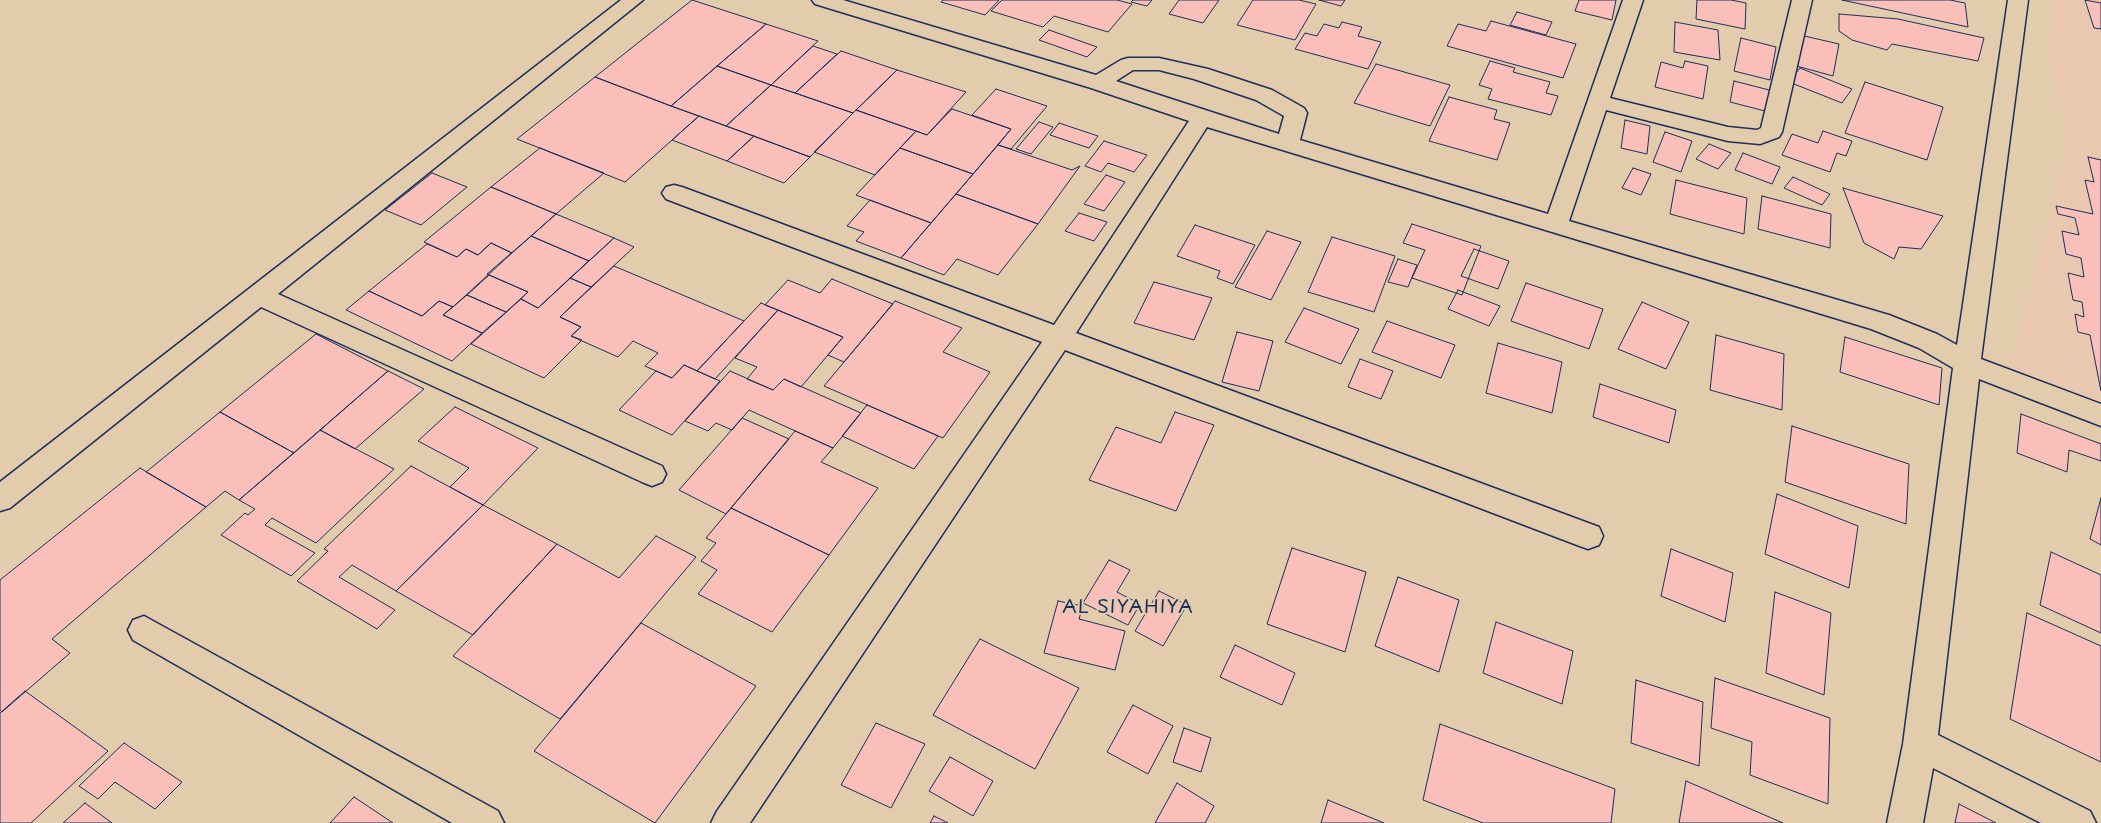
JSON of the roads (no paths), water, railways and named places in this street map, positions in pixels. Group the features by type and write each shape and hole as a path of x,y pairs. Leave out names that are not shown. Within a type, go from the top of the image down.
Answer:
{"street":[{"path":"0,499 633,0"},
{"path":"822,0 1100,83 1202,118 1288,142 1880,322 1928,341 1966,364 2101,415"},
{"path":"880,18 899,0"},
{"path":"1556,225 1600,102 1633,0"},
{"path":"1600,102 1728,134 1760,137 1771,132 1802,0"},
{"path":"1905,823 1920,744 1966,364 2002,127 2018,0"},
{"path":"1100,83 1128,64 1159,64 1201,74 1264,95 1296,113 1288,142"},
{"path":"729,823 1060,338 1202,118"},
{"path":"674,192 1588,536"},
{"path":"258,295 652,474"},
{"path":"144,630 486,823"},
{"path":"1920,744 2078,823"}],"district":[{"name":"AL SIYAHIYA","path":"1128,608"}]}
